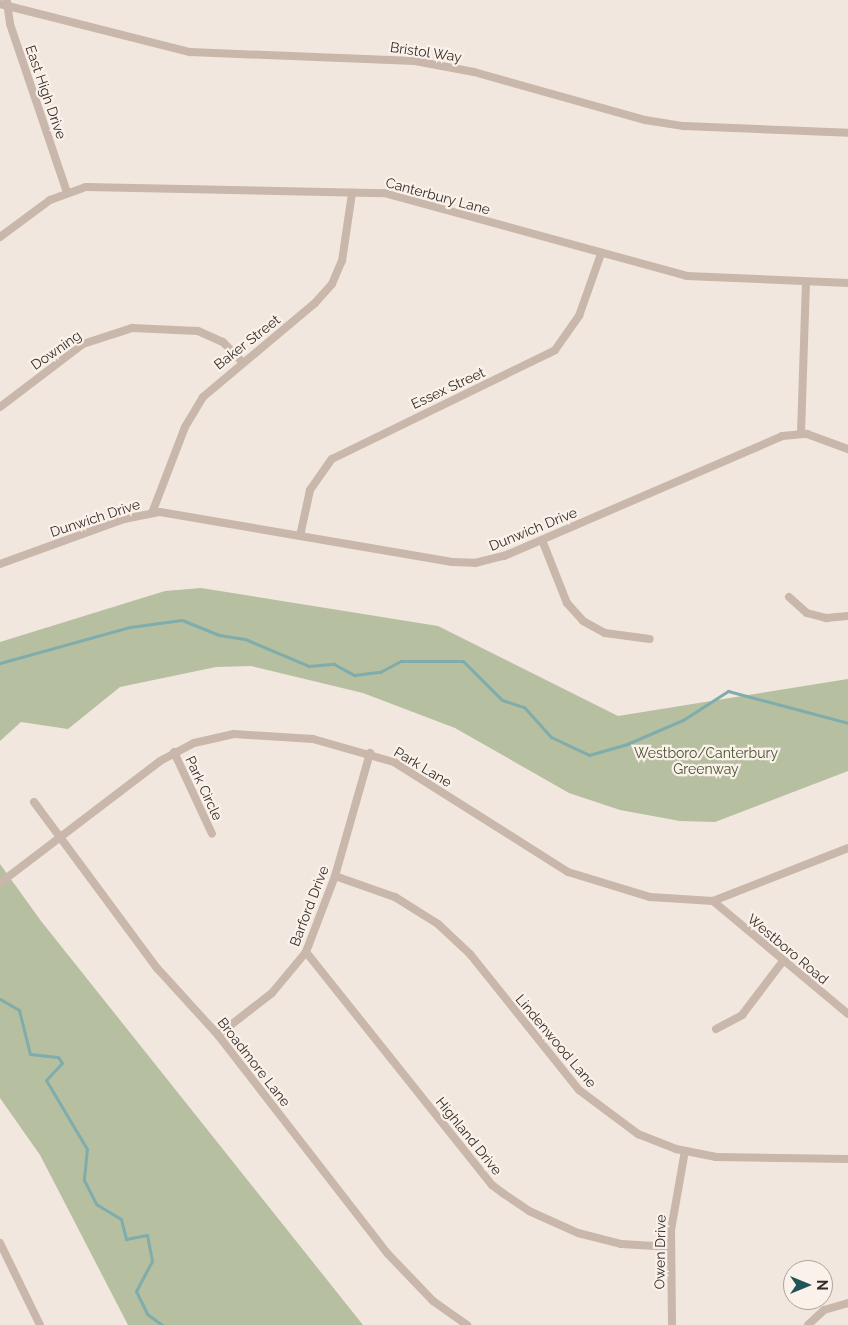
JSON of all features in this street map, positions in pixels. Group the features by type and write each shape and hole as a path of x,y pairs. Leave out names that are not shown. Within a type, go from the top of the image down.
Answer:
{"street":[{"name":"Bristol Way","path":"5,3 190,52 415,61 474,72 570,102 645,120 684,126 848,133"},
{"name":"East High Drive","path":"5,3 10,24 68,192"},
{"name":"Canterbury Lane","path":"0,237 34,211 68,192 105,186 352,193 400,196 601,254 686,276 848,283"},
{"name":"Baker Street","path":"152,513 191,414 217,381 315,303 332,284 342,261 352,193"},
{"name":"Essex Street","path":"300,536 310,490 332,458 555,350 580,316 601,254"},
{"path":"806,282 801,433 848,449"},
{"name":"Downing","path":"0,407 84,344 132,328 198,331 223,342 242,362"},
{"name":"Dunwich Drive","path":"0,564 124,519 152,513 463,563 504,556 782,436 801,433"},
{"path":"542,540 567,603 583,621 605,633 650,639"},
{"path":"788,597 806,613 826,618 848,616"},
{"name":"Park Lane","path":"0,883 174,752 218,737 250,734 313,739 370,753 394,762 568,872 650,897 713,901 848,848"},
{"name":"Park Circle","path":"174,752 212,834"},
{"name":"Barford Drive","path":"218,1035 272,993 306,952 335,876 370,753"},
{"name":"Broadmore Lane","path":"34,802 58,839 157,968 218,1035 402,1270 433,1301 467,1325"},
{"name":"Lindenwood Lane","path":"335,876 395,897 438,924 470,954 578,1090 638,1134 685,1151 747,1159 848,1159"},
{"name":"Westboro Road","path":"713,901 783,962 848,1014"},
{"name":"Highland Drive","path":"306,952 492,1185 537,1215 578,1233 622,1244 671,1247"},
{"path":"716,1029 742,1015 783,962"},
{"name":"Owen Drive","path":"672,1325 671,1247 685,1151"},
{"path":"0,1243 40,1325"},
{"path":"808,1325 824,1310 848,1303"}],"green space":[{"name":"Westboro/Canterbury Greenway","path":"201,588 438,626 618,716 848,679 848,771 715,822 680,821 620,810 569,793 455,728 363,693 251,666 216,667 120,687 68,729 21,722 0,741 0,642 165,591"},
{"path":"0,864 41,921 363,1325 128,1325 40,1155 0,1098"}],"waterway":[{"path":"0,663 130,627 182,620 219,635 245,639 309,666 334,664 354,675 380,672 401,661 463,661 502,700 524,707 551,737 589,755 627,744 683,720 728,691 848,723"},
{"path":"0,999 19,1010 30,1054 58,1057 62,1063 46,1080 87,1149 84,1180 96,1204 121,1219 126,1239 147,1235 152,1261 136,1291 147,1314 162,1325"}]}
